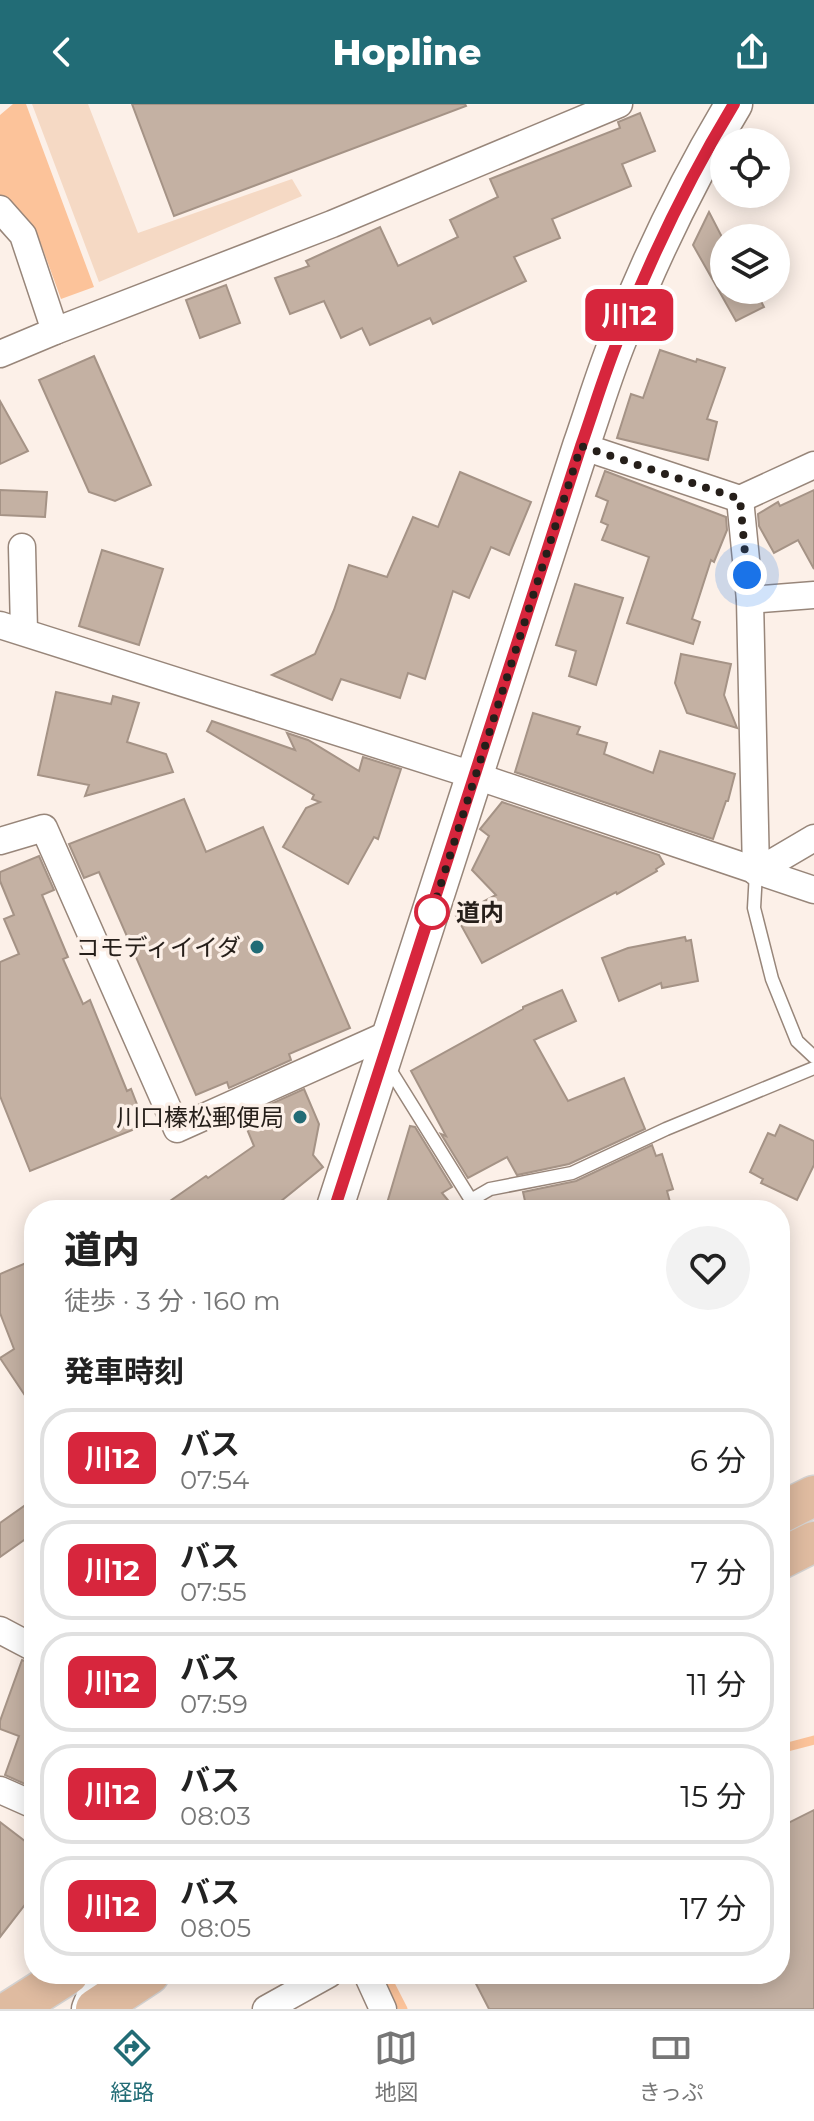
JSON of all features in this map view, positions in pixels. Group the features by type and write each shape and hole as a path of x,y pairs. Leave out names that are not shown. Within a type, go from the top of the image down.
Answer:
{"main road":[{"path":"790,1508 814,1496"},
{"path":"790,1554 814,1542"},
{"path":"13,2009 52,1984"},
{"path":"96,2009 134,1984"}],"street":[{"path":"0,354 332,224 619,104"},
{"path":"337,1200 581,446 619,338 660,240 702,156 734,104"},
{"path":"0,209 23,235 55,331"},
{"path":"581,446 740,499 814,465"},
{"path":"740,499 750,600 756,872"},
{"path":"22,547 12,628 476,776 814,890"},
{"path":"750,600 814,595"},
{"path":"0,841 44,828 177,1129 388,1045"},
{"path":"756,872 814,838"},
{"path":"0,1630 24,1643"},
{"path":"0,1790 24,1801"},
{"path":"90,2009 100,1984"},
{"path":"266,2009 311,1984"},
{"path":"372,1984 383,2009"}],"lane":[{"path":"756,872 754,908 772,979 797,1041 814,1057"},
{"path":"388,1045 467,1200"},
{"path":"476,1200 490,1189 572,1173 666,1129 814,1068"}],"shaded area":[{"path":"13,104 26,104 94,287 61,299 41,244 0,198 0,115"},
{"path":"32,104 88,104 138,233 292,179 302,196 99,282"}],"building":[{"path":"132,104 465,104 466,106 174,216"},
{"path":"640,113 655,151 622,164 631,186 552,219 560,238 514,257 526,281 433,324 430,318 370,345 362,328 341,338 324,301 290,314 275,278 309,266 306,261 380,227 398,266 458,237 450,220 498,197 490,179 620,128 618,122"},
{"path":"709,212 715,224 710,224 710,275 693,245"},
{"path":"226,285 240,323 200,338 186,300"},
{"path":"726,304 762,304 764,307 736,321"},
{"path":"660,350 725,368 707,419 717,422 708,460 617,438 631,394 643,398"},
{"path":"94,356 151,485 115,501 89,492 39,380"},
{"path":"0,401 28,451 0,464"},
{"path":"605,471 726,517 727,530 714,562 711,560 692,619 700,622 693,644 627,623 649,557 602,540 608,525 601,522 608,501 596,496"},
{"path":"460,472 531,502 509,555 491,547 469,598 453,591 425,679 408,673 400,698 341,679 332,700 272,675 315,654 349,565 387,577 413,517 438,527"},
{"path":"0,490 47,492 45,517 0,515"},
{"path":"814,490 814,569 798,540 774,553 759,526 758,514 778,502 780,506"},
{"path":"102,550 163,569 139,645 79,626"},
{"path":"575,584 623,598 596,685 569,676 576,651 556,645"},
{"path":"681,654 731,664 724,695 737,728 687,713 675,683"},
{"path":"56,692 111,704 113,696 139,703 127,742 166,754 173,772 85,796 89,785 38,775"},
{"path":"533,713 580,727 577,734 607,743 604,754 653,773 660,751 735,774 713,839 515,772"},
{"path":"212,721 295,750 287,733 308,740 359,771 363,757 401,769 378,839 374,837 348,884 283,847 306,808 320,802 312,799 314,795 207,731"},
{"path":"184,799 206,852 263,827 350,1028 289,1054 291,1060 229,1088 227,1082 196,1095 99,872 84,878 69,844"},
{"path":"502,802 659,855 664,864 617,894 482,963 456,916 496,895 472,870 489,836 480,829"},
{"path":"39,856 54,890 42,895 68,957 63,959 83,1004 90,1000 127,1091 131,1089 145,1125 30,1171 0,1096 0,962 19,954 4,919 14,915 0,881 0,872"},
{"path":"685,937 686,941 691,940 698,981 662,988 661,983 619,1001 602,958 628,948"},
{"path":"562,990 576,1021 534,1040 568,1101 624,1078 645,1129 569,1164 517,1175 507,1157 468,1178 441,1134 446,1136 411,1071 523,1007"},
{"path":"304,1089 319,1124 313,1155 323,1167 282,1200 171,1200 254,1146 242,1117"},
{"path":"780,1125 814,1141 814,1165 797,1200 761,1183 763,1179 750,1172 768,1133 775,1136"},
{"path":"410,1126 415,1127 452,1187 442,1193 448,1200 388,1200"},
{"path":"652,1145 656,1156 662,1154 673,1189 667,1191 669,1200 525,1200 523,1192 576,1181"},
{"path":"24,1264 24,1394 0,1358 14,1349 0,1313 0,1274"},
{"path":"24,1506 24,1540 0,1557 0,1523"},
{"path":"24,1661 24,1784 5,1775 19,1736 0,1729 0,1721"},
{"path":"814,1810 814,2009 489,2009 476,1984 790,1984 790,1822"},
{"path":"0,1822 24,1840 24,1906 0,1937"}],"waterway":[{"path":"790,1746 814,1740"},
{"path":"390,1984 403,2009"}],"bus line":[{"name":"川12","path":"337,1200 581,446 619,338 660,240 702,156 734,104"}],"place":[{"name":"道内","path":"432,912"},
{"name":"コモディイイダ","path":"257,947"},
{"name":"川口榛松郵便局","path":"300,1117"}],"route":[{"path":"432,912 430,918 581,446 740,499 747,575"}]}
